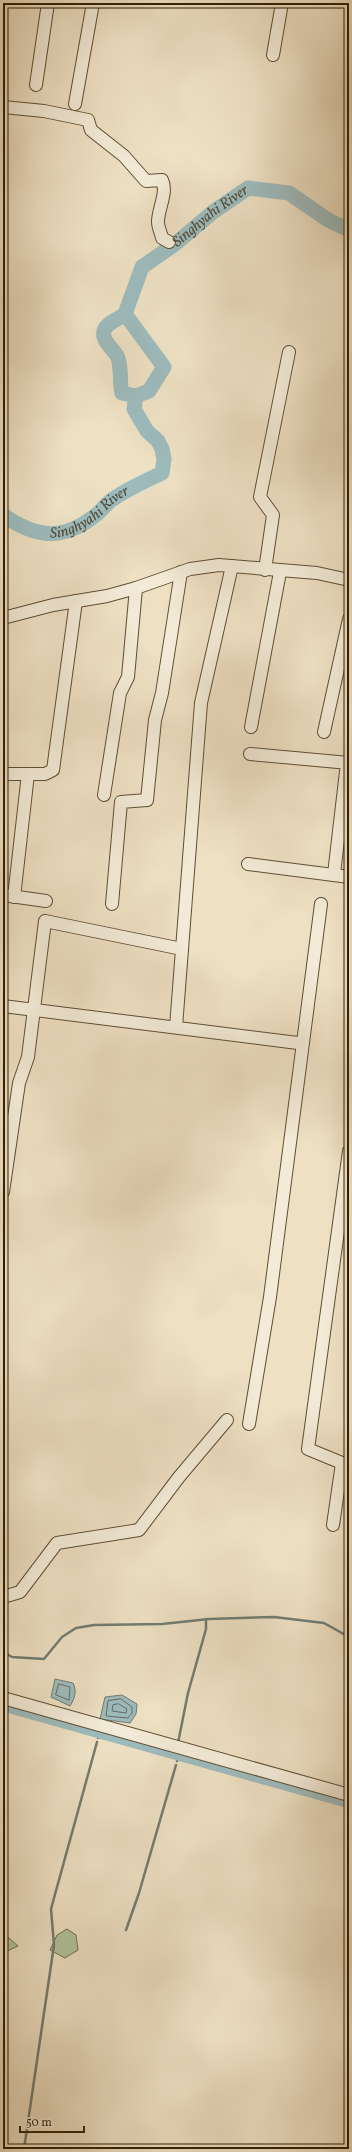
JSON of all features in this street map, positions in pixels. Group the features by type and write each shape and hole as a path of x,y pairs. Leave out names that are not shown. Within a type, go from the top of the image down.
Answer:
{"street":[{"path":"36,85 48,3"},
{"path":"75,104 93,3"},
{"path":"274,55 282,3"},
{"path":"3,107 44,111 88,120 91,130 124,156 146,181 162,180 165,187 159,210 158,224 162,238 169,242"},
{"path":"264,570 273,515 260,497 289,352"},
{"path":"3,618 53,605 136,588 181,572 219,565 280,572 317,574 349,580"},
{"path":"176,1027 201,702 232,566"},
{"path":"112,904 122,802 147,800 155,720 162,693 181,572"},
{"path":"251,727 280,572"},
{"path":"104,795 120,693 128,677 136,588"},
{"path":"3,774 45,774 53,770 76,601"},
{"path":"324,732 349,619"},
{"path":"250,754 348,763 334,874"},
{"path":"28,774 8,896 46,901"},
{"path":"248,864 349,877"},
{"path":"249,1424 270,1297 322,904"},
{"path":"3,1192 19,1083 28,1057 45,921 182,949"},
{"path":"3,1006 298,1043"},
{"path":"332,1525 342,1463 308,1449 349,1151"},
{"path":"3,1597 20,1592 57,1543 139,1530 179,1477 226,1420"},
{"path":"3,1698 349,1795"}],"green space":[{"path":"67,1929 76,1935 78,1950 65,1958 50,1950 57,1935"},
{"path":"3,1933 18,1946 3,1953"}],"water":[{"path":"55,1679 73,1683 75,1694 70,1706 51,1697"},
{"path":"122,1695 137,1704 136,1714 130,1723 100,1719 105,1697"}],"waterway":[{"name":"Singhyahi River","path":"3,515 27,529 50,534 62,533 85,523 118,496 162,473 164,459 162,449 158,441 147,431 134,409 136,396 149,391 164,367 125,314 142,267 175,244 213,212 248,188 289,193 328,220 349,230"},
{"name":"Singhyahi River","path":"125,314 105,328 104,338 118,358 122,393 136,396"},
{"path":"3,1652 12,1657 44,1659 62,1637 76,1628 94,1625 162,1624 209,1619 274,1617 324,1623 349,1637"},
{"path":"178,1743 188,1693 206,1629 206,1619"},
{"path":"3,1707 349,1804"},
{"path":"98,1738 99,1734"},
{"path":"24,2149 54,1945 51,1909 97,1742"},
{"path":"174,1755 175,1751"},
{"path":"177,1761 179,1756"},
{"path":"126,1930 139,1893 176,1765"}]}
